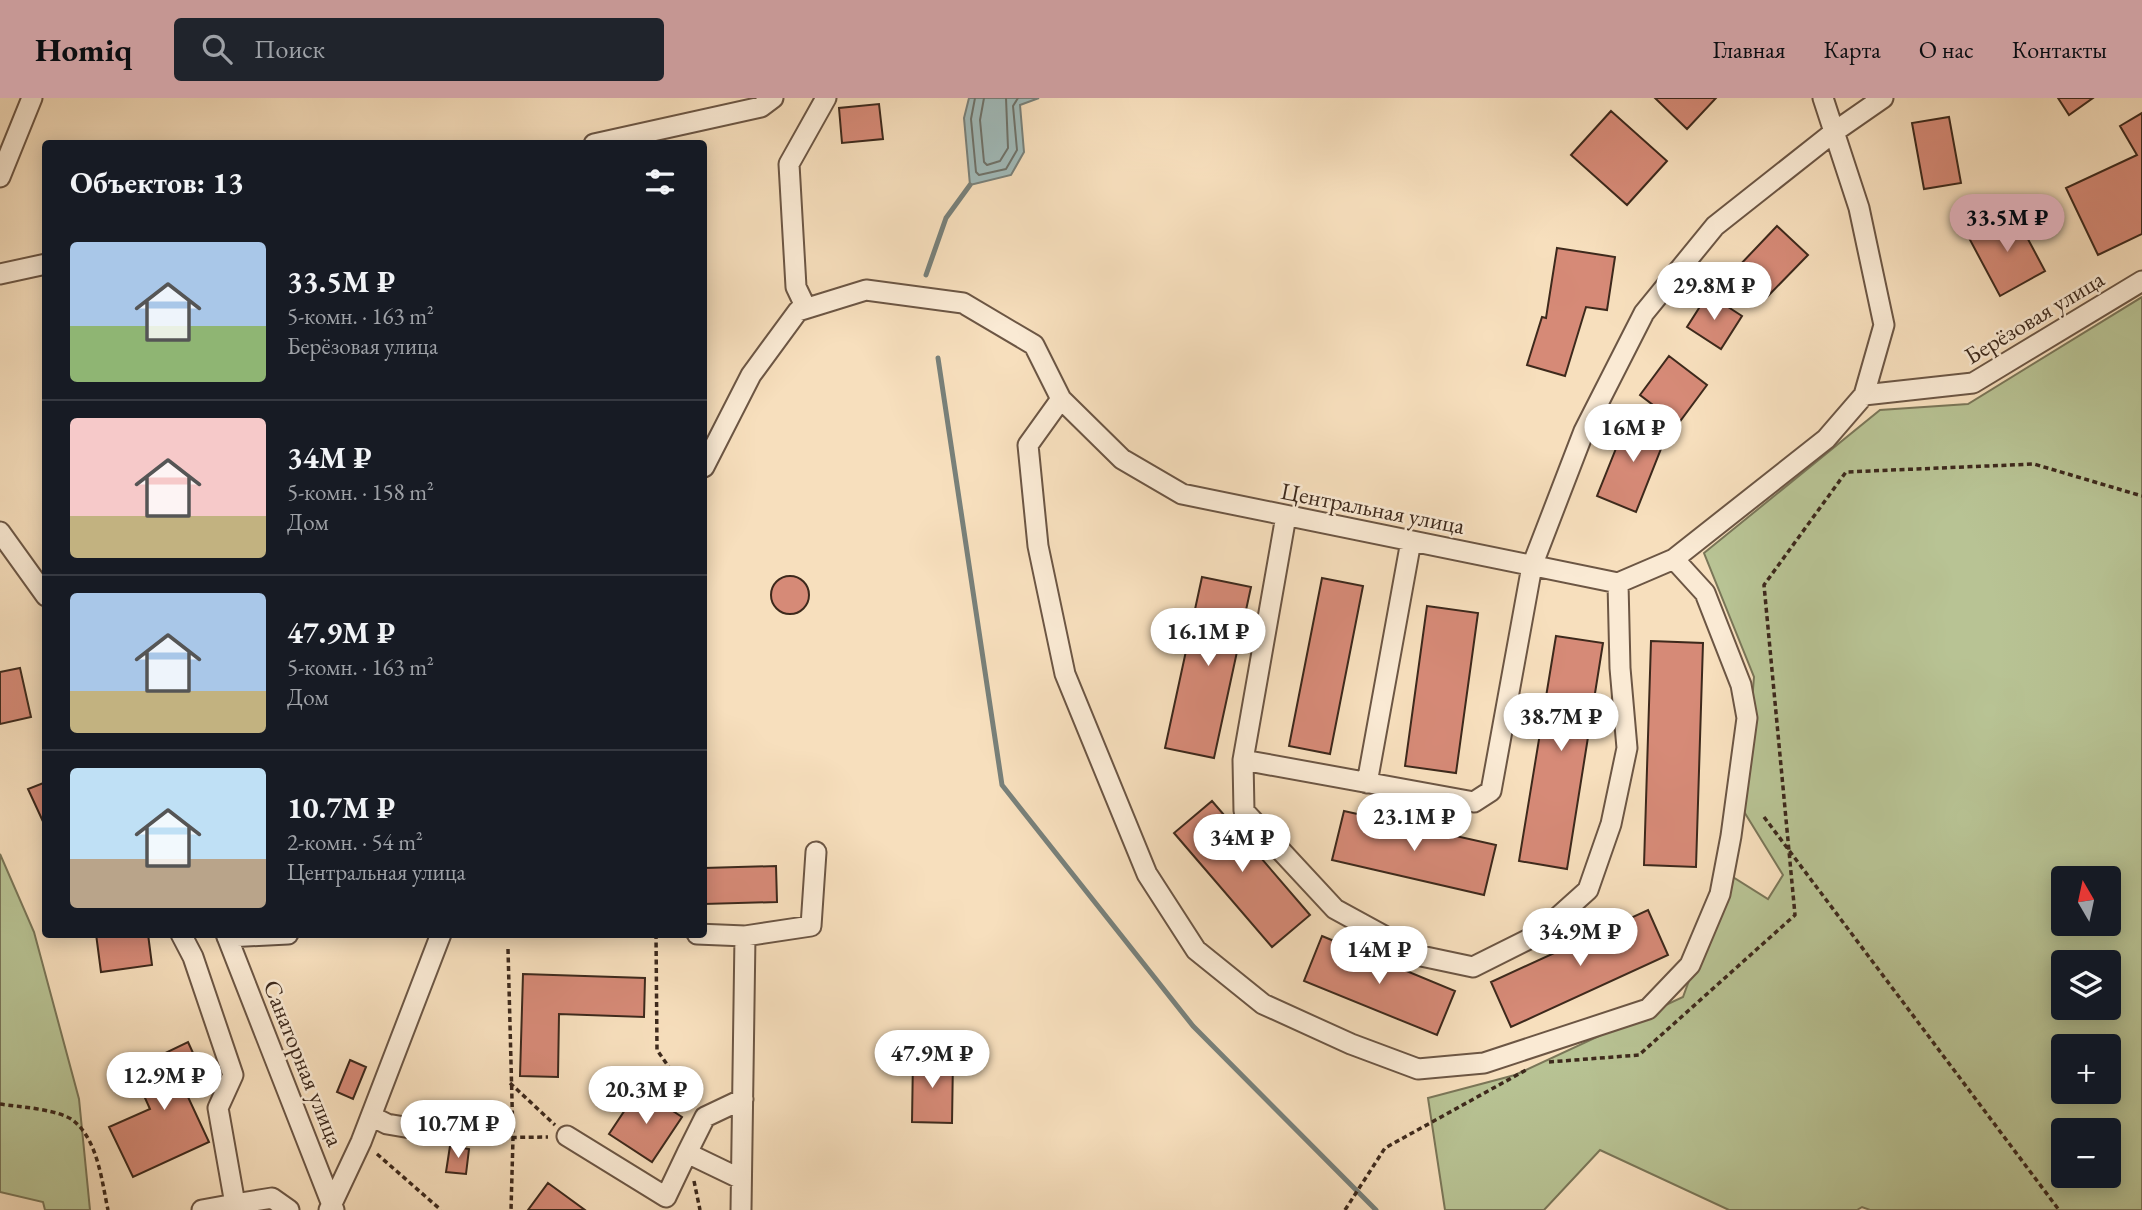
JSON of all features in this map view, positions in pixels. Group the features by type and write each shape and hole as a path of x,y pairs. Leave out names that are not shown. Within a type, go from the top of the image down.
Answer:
{"street":[{"path":"0,177 32,98"},
{"path":"612,140 761,107 773,98"},
{"path":"806,309 796,287 789,164 826,98"},
{"path":"1286,516 1242,760 1244,811 1335,909 1421,956 1473,967 1539,934 1588,890 1611,824 1627,748 1620,668 1618,583 1674,559 1826,439 1864,395 1884,325 1859,208 1823,98"},
{"path":"1242,760 1474,802 1491,792 1532,566 1584,431 1644,313 1715,226 1834,132 1883,98"},
{"path":"0,274 42,265"},
{"name":"Берёзовая улица","path":"1864,395 1973,383 2142,281"},
{"name":"Центральная улица","path":"707,461 751,375 798,311 866,290 963,303 1034,345 1061,399 1122,459 1182,494 1618,583"},
{"path":"1061,399 1028,445 1038,546 1065,674 1147,874 1196,950 1263,1003 1351,1044 1418,1069 1484,1063 1648,1009 1690,965 1720,894 1731,836 1746,718 1741,685 1705,593 1674,559"},
{"path":"0,532 42,590"},
{"path":"1367,783 1411,541"},
{"path":"707,934 745,936 811,926 816,852"},
{"path":"741,1210 745,936"},
{"path":"183,938 193,957 233,1074 218,1108 236,1204"},
{"name":"Санаторная улица","path":"228,938 332,1209"},
{"path":"332,1209 361,1142 438,938"},
{"path":"567,1136 666,1197 705,1118 743,1099"},
{"path":"371,1116 387,1124 428,1131"},
{"path":"687,1153 741,1179"},
{"path":"202,1210 272,1198 289,1210"}],"path":[{"path":"1764,817 2059,1210"},
{"path":"656,938 657,1050 705,1118"},
{"path":"508,949 513,1138 511,1210"},
{"path":"510,1083 567,1136"},
{"path":"0,1104 44,1110 75,1121 90,1143 108,1210"},
{"path":"428,1131 470,1138 567,1136"},
{"path":"361,1142 441,1210"}],"green space":[{"path":"2142,297 2142,1210 1870,1210 1862,1207 1857,1210 1729,1210 1600,1150 1544,1210 1445,1210 1428,1098 1515,1075 1683,997 1728,874 1768,899 1783,875 1743,810 1754,677 1704,553 1880,410 1968,404"},
{"path":"0,854 34,932 79,1099 90,1210 45,1210 43,1202 0,1192"}],"water":[{"path":"969,98 1039,98 1020,105 1024,152 1011,175 970,185 964,118"}],"building":[{"path":"1655,98 1716,98 1687,129"},
{"path":"2058,98 2093,98 2069,115"},
{"path":"879,104 883,139 842,143 839,108"},
{"path":"1611,111 1667,161 1627,205 1571,155"},
{"path":"2142,113 2142,234 2098,255 2066,188 2137,155 2120,126"},
{"path":"1949,117 1961,183 1924,189 1912,123"},
{"path":"2014,213 2045,271 2000,296 1969,238"},
{"path":"1777,226 1808,255 1767,297 1737,268"},
{"path":"1557,248 1615,257 1607,310 1586,307 1565,376 1527,365 1542,317 1546,318"},
{"path":"1708,294 1742,316 1721,349 1687,327"},
{"path":"1669,356 1707,385 1678,424 1640,395"},
{"path":"1629,416 1668,431 1636,512 1597,496"},
{"path":"790,576 803,582 809,595 803,608 790,614 777,608 771,595 777,582"},
{"path":"1202,577 1251,587 1214,758 1165,748"},
{"path":"1322,578 1363,586 1330,754 1289,746"},
{"path":"1427,606 1478,613 1456,773 1405,766"},
{"path":"1556,636 1603,643 1567,869 1519,861"},
{"path":"1651,641 1703,643 1696,867 1644,865"},
{"path":"20,668 31,717 0,724 0,672"},
{"path":"42,784 42,819 28,789"},
{"path":"1212,801 1310,915 1272,947 1174,833"},
{"path":"1344,811 1496,845 1484,895 1332,860"},
{"path":"776,866 777,902 707,904 707,868"},
{"path":"1648,910 1668,955 1511,1027 1491,982"},
{"path":"1322,936 1455,991 1437,1035 1304,981"},
{"path":"97,938 149,938 152,965 101,972"},
{"path":"523,974 645,978 644,1017 559,1014 558,1077 520,1076"},
{"path":"188,1042 209,1088 188,1097 209,1142 133,1177 109,1127 150,1109 132,1069"},
{"path":"913,1057 953,1058 952,1123 912,1122"},
{"path":"350,1060 366,1067 353,1099 337,1092"},
{"path":"639,1089 682,1117 652,1162 609,1134"},
{"path":"450,1146 469,1149 466,1174 446,1172"},
{"path":"548,1183 585,1210 528,1210"}],"waterway":[{"path":"926,275 946,218 970,185"},
{"path":"938,358 1002,785 1193,1026 1376,1210"}]}
